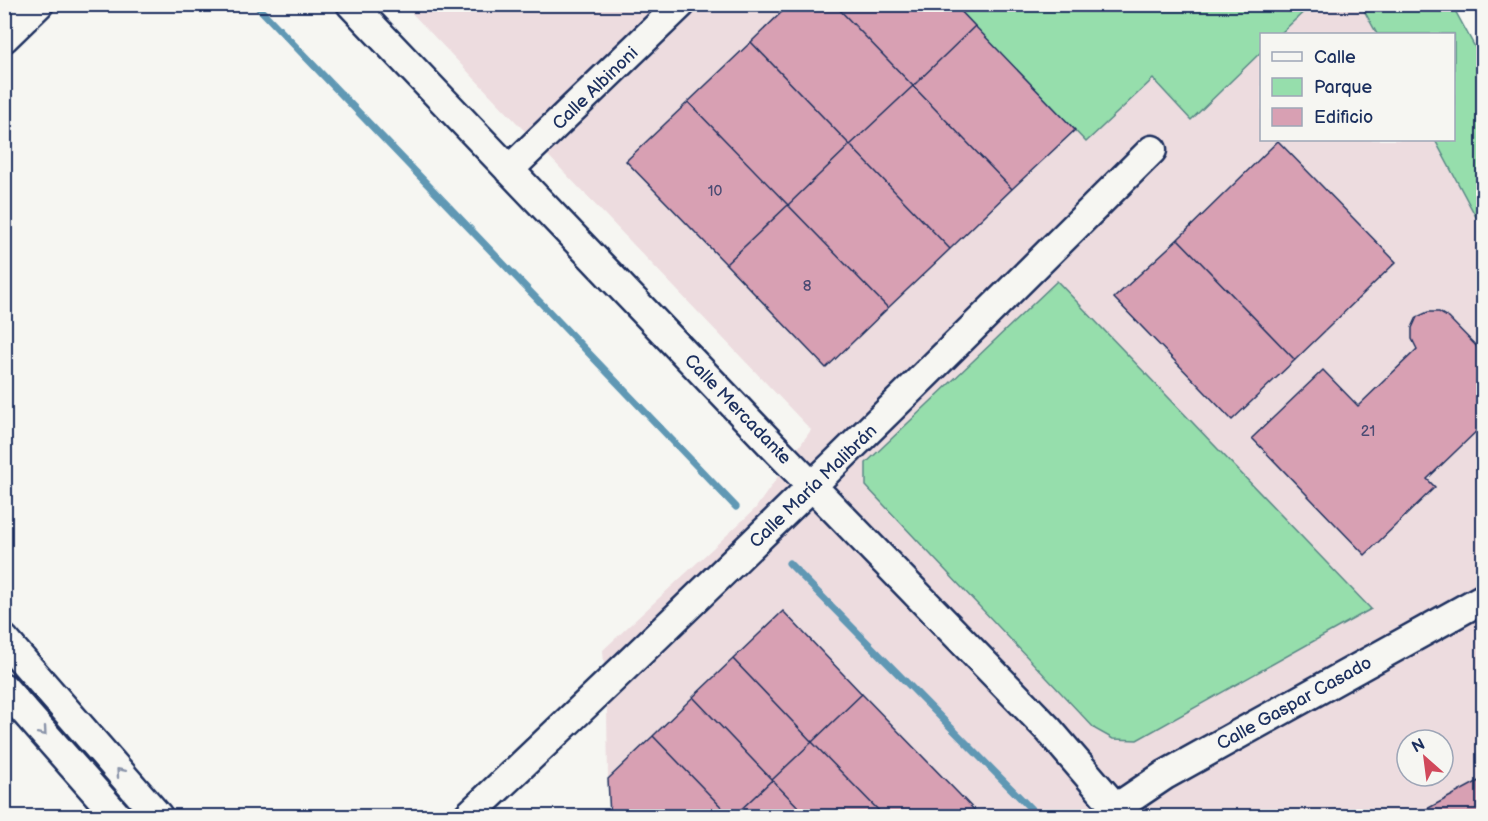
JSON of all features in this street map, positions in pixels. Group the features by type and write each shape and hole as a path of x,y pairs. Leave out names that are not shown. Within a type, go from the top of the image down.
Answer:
{"street":[{"path":"4,38 39,4"},
{"name":"Calle Mercadante","path":"351,4 812,487 1049,730 1116,814"},
{"name":"Calle Albinoni","path":"509,170 681,4"},
{"name":"Calle María Malibrán","path":"468,816 812,487 1152,150"},
{"name":"Calle Gaspar Casado","path":"1116,814 1165,775 1484,598"},
{"path":"4,639 158,816"},
{"path":"4,687 117,816"}],"shaded area":[{"path":"404,5 954,5 1086,142 1153,79 1191,120 1260,53 1260,141 1436,141 1483,230 1483,816 610,816 603,650 755,509 811,430"},
{"path":"1311,5 1361,5 1376,33 1281,33"}],"green space":[{"path":"954,5 1311,5 1281,33 1260,33 1260,53 1191,120 1153,79 1086,142"},
{"path":"1361,5 1452,5 1483,62 1483,230 1436,141 1455,141 1455,33 1376,33"},
{"path":"1057,281 1371,609 1137,740 1113,739 1095,729 866,486 866,463"}],"building":[{"path":"790,4 834,4 913,86 850,145 751,42"},
{"path":"834,4 954,4 975,26 913,86"},
{"path":"975,26 1075,130 1012,189 913,86"},
{"path":"751,42 850,145 788,205 688,102"},
{"path":"913,86 1012,189 950,249 850,145"},
{"path":"688,102 788,205 726,264 626,161"},
{"path":"1278,141 1396,262 1295,360 1178,239"},
{"path":"850,145 950,249 888,308 788,205"},
{"path":"788,205 888,308 826,368 726,264"},
{"path":"1178,239 1295,360 1232,420 1114,298"},
{"path":"1428,312 1439,312 1449,318 1484,354 1484,424 1427,479 1435,487 1365,555 1252,438 1323,370 1358,406 1417,349 1412,339 1412,328 1417,317"},
{"path":"783,611 862,694 812,742 733,659"},
{"path":"733,659 812,742 772,780 693,697"},
{"path":"862,694 980,816 884,816 812,742"},
{"path":"693,697 772,780 734,816 730,816 653,736"},
{"path":"653,736 730,816 610,816 608,779"},
{"path":"812,742 884,816 807,816 772,780"},
{"path":"1484,778 1484,816 1414,816"},
{"path":"772,780 807,816 734,816"}],"waterway":[{"path":"255,4 736,507"},
{"path":"789,563 1038,816"}]}
